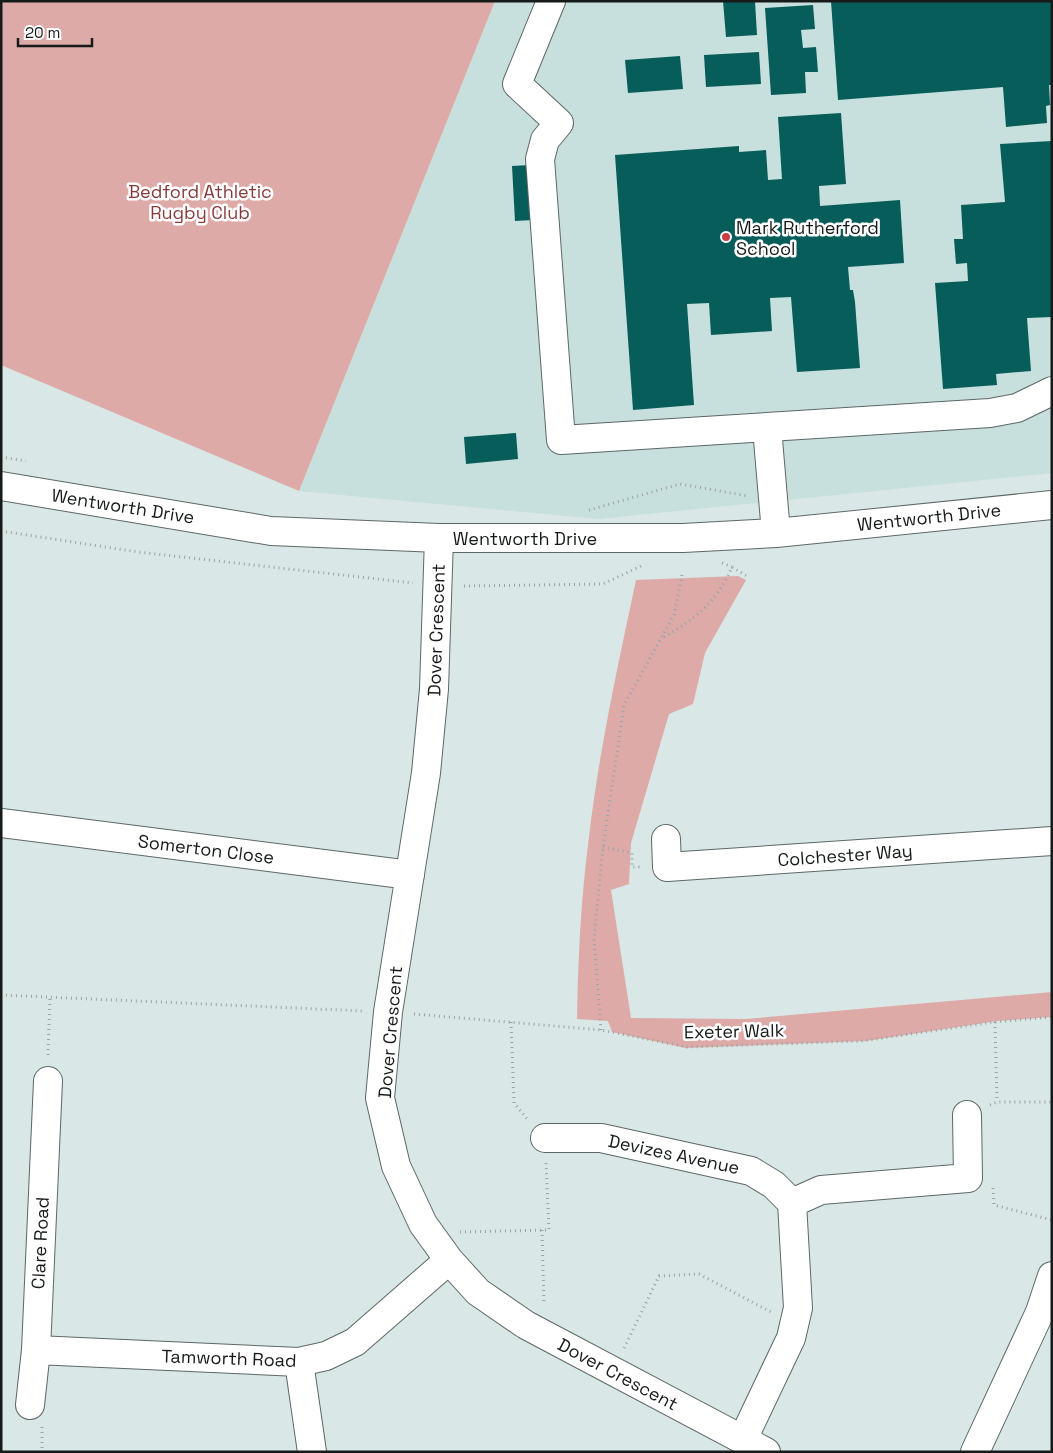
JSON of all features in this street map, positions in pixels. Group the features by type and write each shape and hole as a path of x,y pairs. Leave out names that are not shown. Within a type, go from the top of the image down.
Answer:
{"street":[{"path":"552,1 517,84 559,123 545,140 540,159 561,440 990,413 1017,408 1052,391"},
{"path":"767,428 776,533"},
{"name":"Wentworth Drive","path":"1,486 272,531 439,538 683,538 776,533 1052,505"},
{"name":"Dover Crescent","path":"439,538 434,689 426,773 388,1012 380,1098 396,1166 430,1233 449,1260 478,1292 526,1325 754,1445"},
{"name":"Somerton Close","path":"1,823 410,875"},
{"path":"666,839 667,867"},
{"name":"Colchester Way","path":"667,867 1052,841"},
{"name":"Clare Road","path":"30,1405 36,1350 48,1081"},
{"path":"754,1445 790,1338 798,1308 792,1203 821,1190 968,1178 968,1115"},
{"name":"Devizes Avenue","path":"545,1138 601,1138 751,1171 774,1185 792,1203"},
{"name":"Tamworth Road","path":"36,1350 299,1362 326,1356 355,1342 449,1260"},
{"path":"975,1452 1040,1312 1052,1276"},
{"path":"299,1362 312,1452"}],"path":[{"path":"1,457 30,462"},
{"path":"587,511 680,484 773,500"},
{"path":"1,531 138,552 438,586 603,584 648,562"},
{"path":"721,562 747,576"},
{"path":"663,638 694,620 726,582 732,567"},
{"path":"601,1030 594,939 603,846 624,705 663,638 674,615 682,575"},
{"path":"603,846 632,853 632,866 667,867"},
{"name":"Exeter Walk","path":"1,995 388,1012 601,1030 687,1047 862,1041 994,1022 1052,1017"},
{"path":"48,1081 50,996"},
{"path":"430,1233 549,1230 545,1138 514,1103 511,1022"},
{"path":"994,1022 997,1102 1052,1102"},
{"path":"968,1178 992,1178 994,1205 1052,1220"},
{"path":"542,1230 545,1335"},
{"path":"613,1371 659,1276 699,1274 794,1324"}],"shaded area":[{"name":"Mark Rutherford School","path":"495,1 1052,1 1052,473 598,519 299,491"}],"green space":[{"name":"Bedford Athletic Rugby Club","path":"1,1 495,1 299,491 1,365"},
{"path":"738,576 746,580 705,653 693,704 669,714 631,843 629,884 611,890 631,1018 746,1019 1052,992 1052,1017 997,1021 866,1041 686,1048 612,1032 608,1021 577,1019 582,905 593,805 610,708 636,580"}],"building":[{"path":"723,1 755,1 757,35 726,37"},
{"path":"831,1 1052,1 1052,85 1049,85 1050,105 1046,106 1047,123 1006,127 1003,87 838,100"},
{"path":"813,5 815,29 801,30 803,48 816,47 818,72 805,72 806,93 771,95 765,8"},
{"path":"759,52 761,84 706,87 704,55"},
{"path":"680,56 683,89 628,93 625,60"},
{"path":"841,113 846,184 819,186 820,206 900,200 904,263 848,267 850,290 853,290 855,302 860,368 797,372 791,297 770,298 772,331 711,335 709,303 687,304 694,405 633,410 615,155 739,146 739,152 766,150 768,180 782,179 778,117"},
{"path":"1052,141 1052,317 1027,318 1031,371 996,374 997,385 943,389 935,283 968,281 967,263 956,264 954,239 963,239 961,205 1005,202 1000,144"},
{"path":"530,165 533,220 515,221 512,166"},
{"path":"516,433 518,459 466,464 464,437"}],"place":[{"name":"Mark Rutherford School","path":"726,237"}]}
